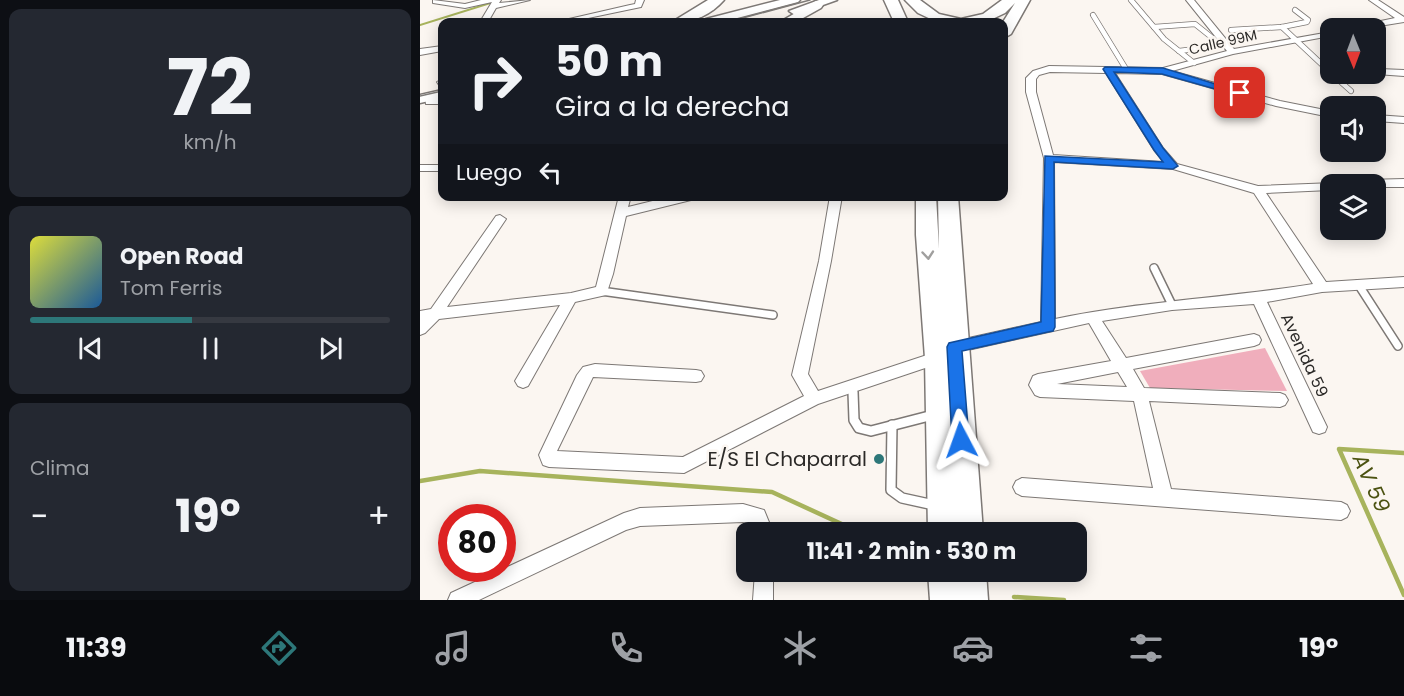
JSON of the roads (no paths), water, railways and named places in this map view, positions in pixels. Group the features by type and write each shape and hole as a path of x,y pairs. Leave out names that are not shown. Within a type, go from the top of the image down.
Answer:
{"highway":[{"path":"689,18 717,0"},
{"path":"910,0 932,18"},
{"path":"910,0 917,18"},
{"path":"987,18 995,15 1010,0"},
{"path":"1008,27 1023,0"},
{"path":"892,3 894,18"},
{"path":"892,3 899,18"},
{"path":"793,18 816,4"},
{"path":"943,201 946,352 966,522"},
{"path":"943,520 939,414 946,352"},
{"path":"945,582 946,600"},
{"path":"970,582 971,600"}],"main road":[{"path":"725,18 794,0"},
{"path":"768,18 831,0"}],"street":[{"path":"436,1 465,6 526,0"},
{"path":"579,18 632,7 638,5 640,0"},
{"path":"1190,0 1232,52"},
{"path":"1373,0 1403,20"},
{"path":"486,18 494,3"},
{"path":"1386,23 1403,20"},
{"path":"1389,22 1404,31"},
{"name":"Calle 99M","path":"1049,158 1031,92 1031,78 1036,73 1049,69 1163,71 1232,52 1320,36"},
{"path":"420,52 438,50"},
{"path":"1108,69 1159,150 1173,166"},
{"path":"1163,71 1280,104 1320,112"},
{"path":"1386,72 1404,73"},
{"path":"1386,119 1404,120"},
{"path":"1048,327 1049,158 1173,166 1258,190 1320,187"},
{"path":"420,168 438,168"},
{"path":"1386,183 1404,183"},
{"path":"1258,190 1322,286"},
{"path":"420,316 571,298 601,291 608,274 624,201"},
{"path":"621,213 670,201"},
{"path":"814,399 800,375 825,261 835,201"},
{"path":"420,329 435,314 500,219"},
{"path":"696,376 595,370 588,372 582,380 547,455 549,459 684,465 814,399 853,388 946,352 1092,317 1172,305 1258,298 1322,286 1404,282"},
{"path":"523,381 571,298"},
{"name":"Avenida 59","path":"1258,298 1319,427"},
{"path":"1092,317 1140,394 1164,497"},
{"path":"1254,340 1038,381 1037,385 1040,390 1280,400"},
{"path":"1022,487 1341,511"},
{"path":"458,600 624,522 640,517 743,513 758,516 760,522"},
{"path":"763,600 764,582"}],"lane":[{"path":"1131,0 1154,27 1194,63"},
{"path":"1231,30 1282,27 1307,22 1308,20 1295,10"},
{"path":"1093,15 1126,69"},
{"path":"1154,27 1194,24 1215,40 1214,43 1203,48 1179,51"},
{"path":"1282,27 1320,62"},
{"path":"1343,84 1351,91"},
{"path":"1154,268 1172,305"},
{"path":"1358,284 1398,346"},
{"path":"601,291 774,315"},
{"path":"853,388 854,420 859,428 871,431 939,414"},
{"path":"892,425 891,490 943,520"}],"waterway":[{"path":"442,18 500,0"},
{"path":"420,25 438,19"},
{"name":"AV 59","path":"1404,453 1339,449 1404,595"},
{"path":"420,481 480,471 772,492 837,522"},
{"path":"1014,597 1064,600"}],"tram line":[{"path":"743,18 810,0"},
{"path":"420,96 438,92"}],"place":[{"name":"E/S El Chaparral","path":"879,459"}]}
